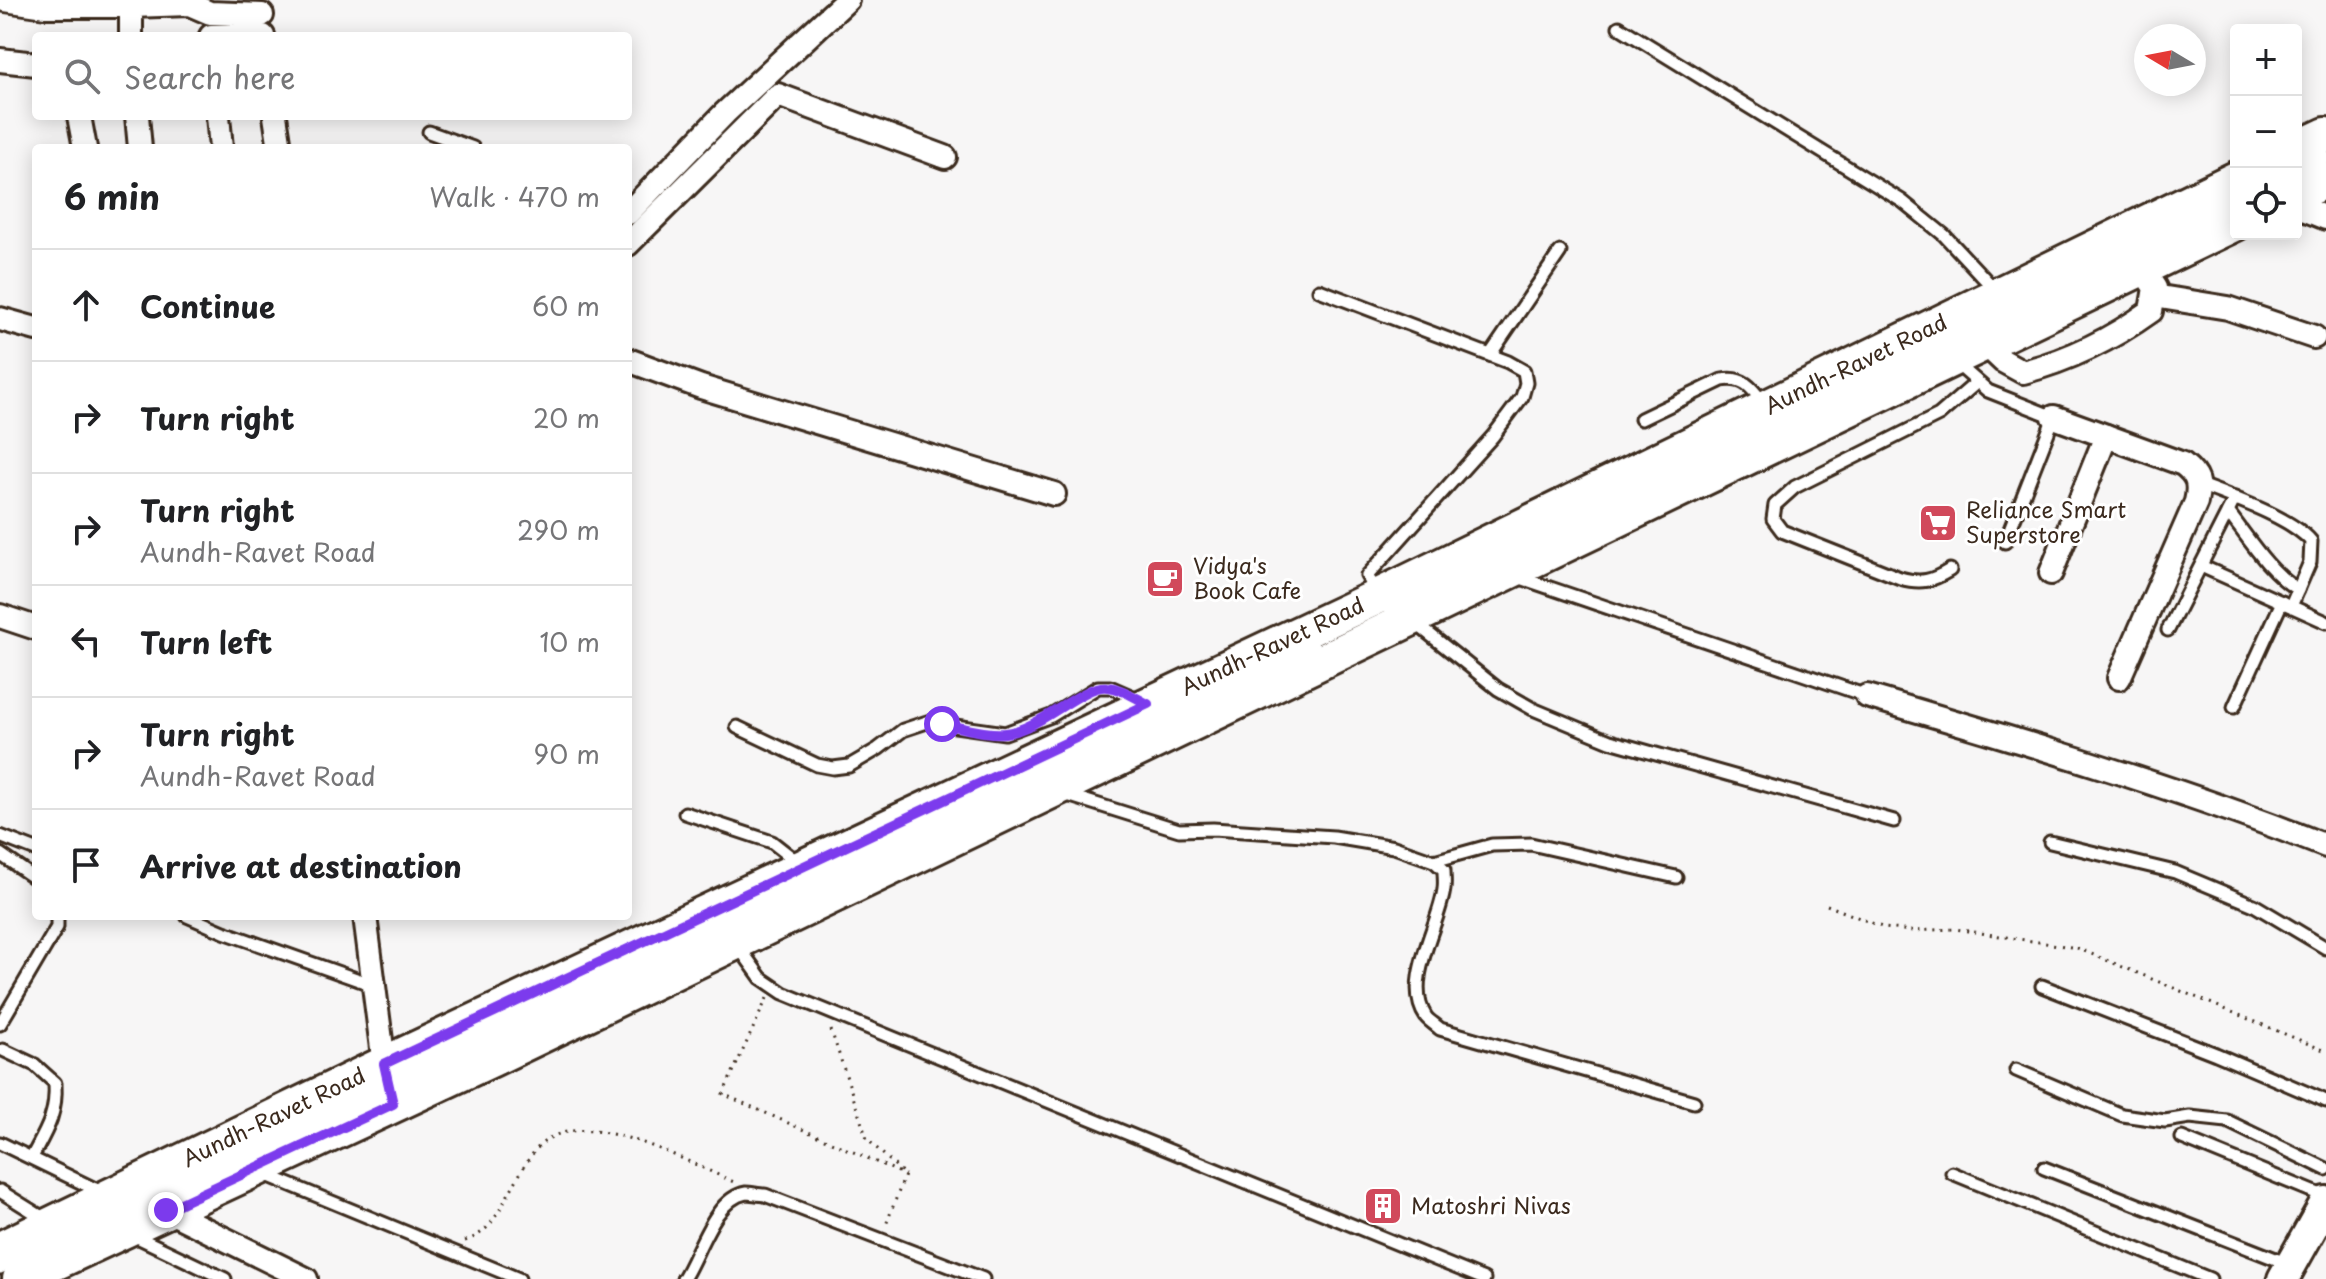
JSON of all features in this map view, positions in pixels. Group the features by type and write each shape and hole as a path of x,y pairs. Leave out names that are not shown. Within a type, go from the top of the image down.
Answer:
{"main road":[{"path":"2302,146 2326,135"},
{"path":"2302,191 2326,180"},
{"name":"Aundh-Ravet Road","path":"0,1249 109,1196 735,942 1052,790 1767,409 2230,182"},
{"name":"Aundh-Ravet Road","path":"20,1279 253,1170 389,1084 804,867 1148,704 1390,609 1507,573 1983,342 2148,282 2230,227"},
{"path":"2288,1272 2326,1200"}],"street":[{"path":"5,0 46,6 189,4 210,6 263,22"},
{"path":"632,209 725,113 847,0"},
{"path":"131,6 131,32"},
{"path":"210,6 211,32"},
{"path":"226,32 263,22"},
{"path":"0,60 32,64"},
{"path":"632,240 778,95 945,157"},
{"path":"80,120 84,144"},
{"path":"137,120 140,144"},
{"path":"218,120 221,144"},
{"path":"276,120 279,144"},
{"path":"2302,208 2326,218"},
{"path":"1983,342 2003,361 2023,372 2063,361 2151,311 2148,282 2314,337"},
{"path":"0,319 32,328"},
{"path":"632,361 701,387 1054,494"},
{"path":"2054,417 2183,464 2194,473 2200,485 2196,502 2119,678"},
{"path":"2051,573 2106,436"},
{"path":"0,616 32,627"},
{"path":"1867,696 2164,789 2326,846"},
{"path":"365,920 389,1084"},
{"path":"166,1210 306,1279"}],"lane":[{"path":"1619,27 1902,201 1944,235 1999,295"},
{"path":"429,132 462,144"},
{"path":"2302,169 2326,158"},
{"path":"1390,609 2230,204"},
{"path":"1490,355 1560,252"},
{"path":"1319,290 1524,371 1526,383 1522,397 1493,436 1367,576 1390,609 1498,689 1533,709 1596,735 1894,821"},
{"path":"1950,358 1976,383 2008,401 2054,417 2005,542"},
{"path":"1641,419 1722,380 1732,379 1742,380 1752,387 1767,409"},
{"path":"1950,570 1932,580 1920,582 1900,578 1782,531 1773,519 1775,505 1783,495 1939,415 1976,383"},
{"path":"2200,485 2235,498 2303,532 2311,541 2310,562 2298,590 2286,604 2234,707"},
{"path":"2168,630 2235,498"},
{"path":"2228,512 2271,568 2298,590"},
{"path":"2201,566 2326,622"},
{"path":"1507,573 1867,696"},
{"path":"0,1268 1321,642"},
{"path":"737,727 817,765 833,768 849,766 903,730 927,722 1005,733 1025,727 1051,716 1098,687 1123,691 1148,704"},
{"path":"1052,790 1179,830 1213,829 1334,837 1394,847 1434,861 1444,870 1444,889 1425,948 1420,975 1418,999 1426,1018 1440,1029 1694,1102"},
{"path":"685,813 772,842 804,867"},
{"path":"0,836 32,848"},
{"path":"2050,842 2175,872 2254,905 2326,948"},
{"path":"1434,861 1492,845 1531,844 1676,877"},
{"path":"0,854 32,876"},
{"path":"0,1024 57,927 57,920"},
{"path":"196,920 373,985"},
{"path":"735,942 751,967 773,986 825,1011 1484,1279"},
{"path":"2042,986 2326,1101"},
{"path":"3,1050 35,1065 55,1083 56,1103 51,1121 32,1157"},
{"path":"2016,1070 2122,1115 2165,1121 2190,1117 2227,1121 2326,1169"},
{"path":"2182,1138 2326,1200"},
{"path":"0,1143 109,1196"},
{"path":"2044,1168 2288,1272"},
{"path":"253,1170 519,1279"},
{"path":"1952,1173 2210,1279"},
{"path":"0,1191 52,1224"},
{"path":"683,1279 714,1220 729,1200 746,1193 765,1195 983,1279"},
{"path":"123,1230 225,1279"}],"path":[{"path":"1827,905 1884,928 1912,931 1955,929 2077,948 2326,1051"},
{"path":"773,986 723,1094 905,1175"},
{"path":"825,1011 867,1139 905,1175"},
{"path":"443,1248 485,1233 533,1152 549,1138 578,1130 612,1134 658,1149 765,1195"},
{"path":"881,1240 905,1175"}],"place":[{"name":"Reliance Smart Superstore","path":"1938,523"},
{"name":"Vidya's Book Cafe","path":"1165,579"},
{"name":"Matoshri Nivas","path":"1383,1206"}],"route":[{"path":"166,1210 393,1104 384,1064 1148,704 1123,691 1098,687 1051,716 1005,733 942,724"}]}
